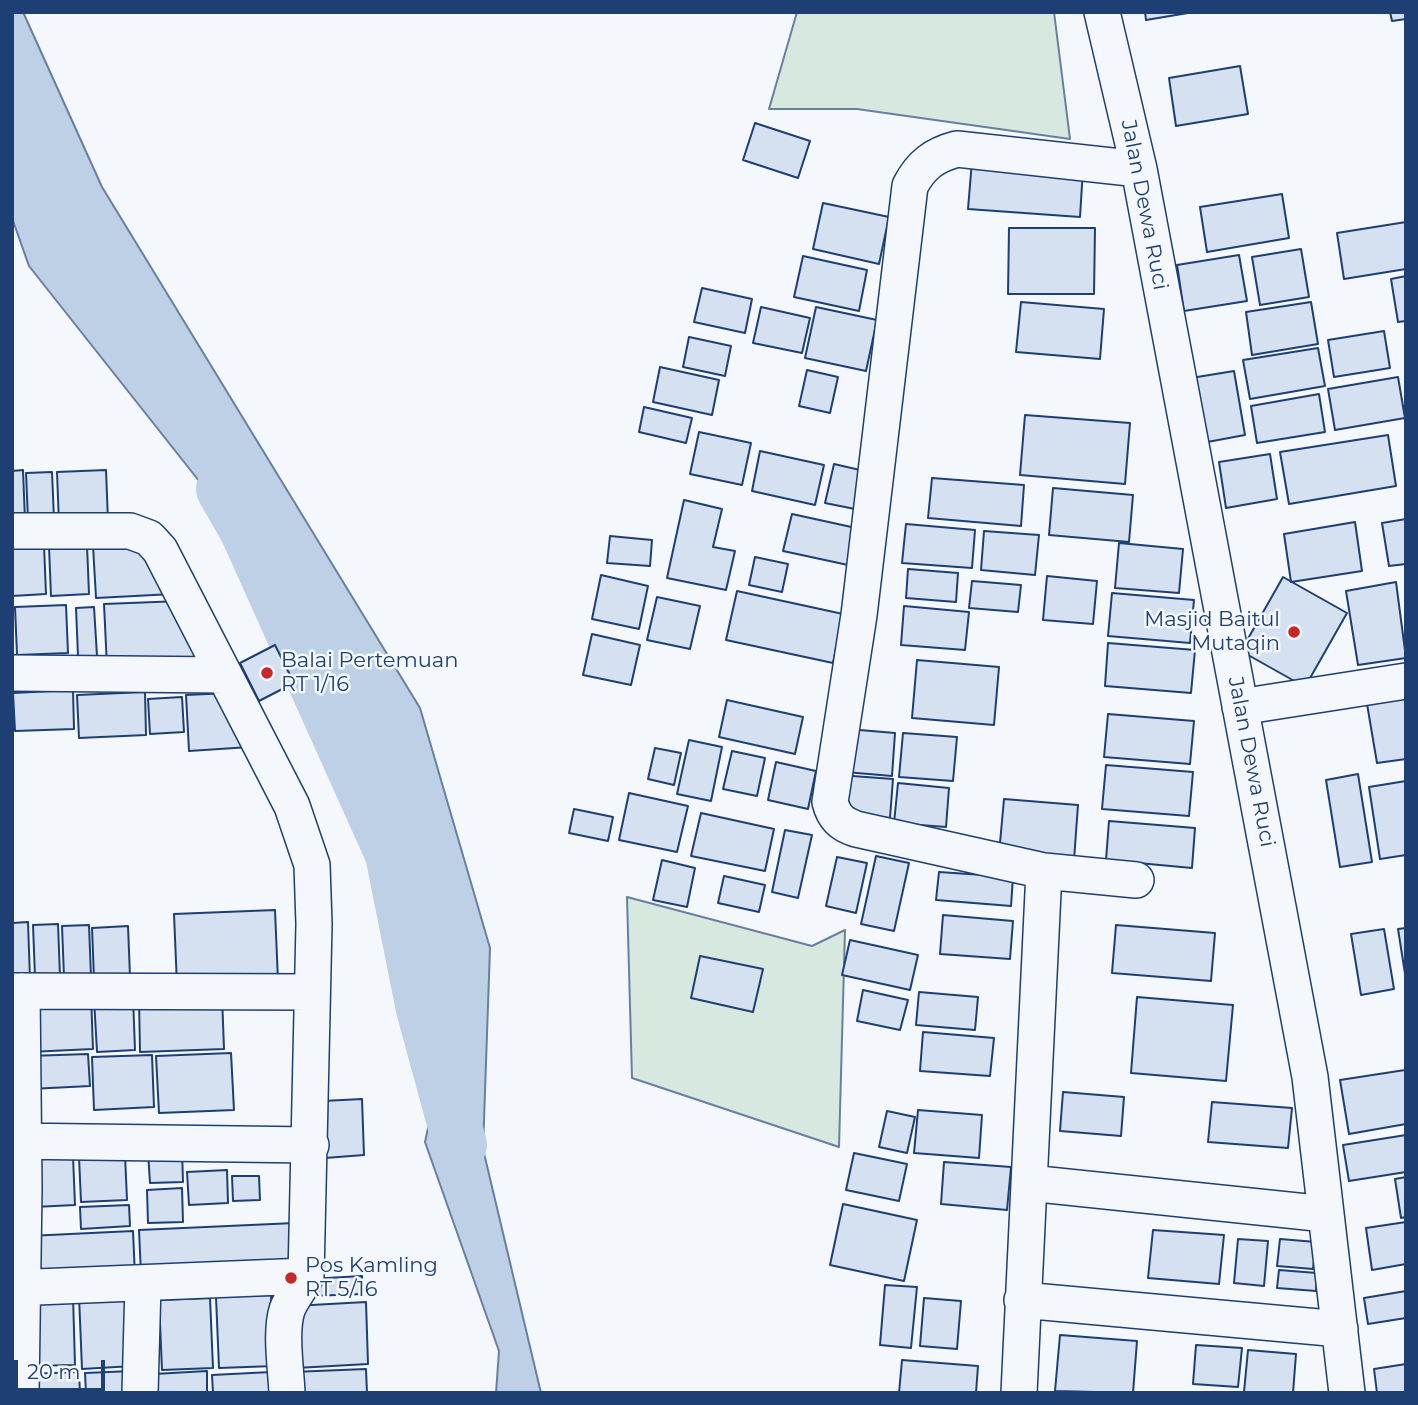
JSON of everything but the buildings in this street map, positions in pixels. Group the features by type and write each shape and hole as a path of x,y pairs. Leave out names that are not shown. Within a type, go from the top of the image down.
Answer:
{"street":[{"name":"Jalan Dewa Ruci","path":"1102,12 1139,169 1310,1077 1347,1393"},
{"path":"1136,880 1044,871 856,829 840,821 833,813 830,802 859,615 910,186 917,173 931,159 957,149 1139,169"},
{"path":"12,531 130,531 149,538 160,550 292,806 312,865 314,924 311,1144 306,1276 302,1287 290,1303 285,1321 287,1393"},
{"path":"12,673 224,675"},
{"path":"1240,706 1406,681"},
{"path":"1019,1393 1044,871"},
{"path":"21,1393 17,991 312,992"},
{"path":"18,1141 311,1144"},
{"path":"1029,1183 1326,1214"},
{"path":"18,1289 306,1276"},
{"path":"140,1393 143,1284"},
{"path":"1022,1300 1339,1329"}],"shaded area":[{"path":"797,12 1054,12 1070,139 857,109 769,109"},
{"path":"627,897 812,946 845,930 839,1147 632,1078"}],"water":[{"path":"12,12 23,12 102,187 420,708 490,948 483,1149 541,1393 496,1393 499,1351 425,1142 449,1030 370,767 271,572 29,266 12,218"}],"waterway":[{"path":"223,489 246,529 392,854 423,1009 460,1145"}],"place":[{"name":"Masjid Baitul Mutaqin","path":"1294,632"},
{"name":"Balai Pertemuan RT 1/16","path":"267,673"},
{"name":"Pos Kamling RT 5/16","path":"291,1278"}]}
